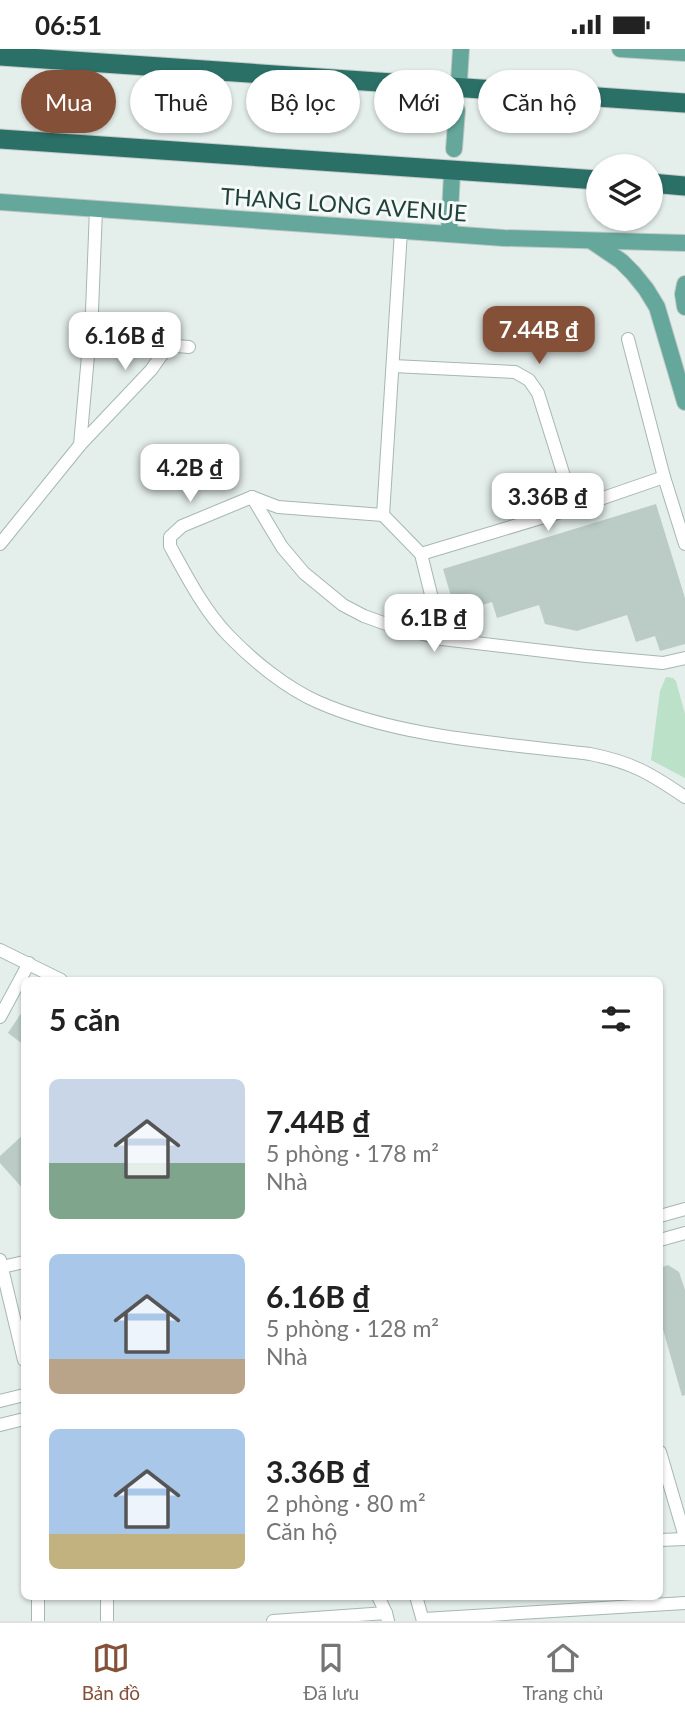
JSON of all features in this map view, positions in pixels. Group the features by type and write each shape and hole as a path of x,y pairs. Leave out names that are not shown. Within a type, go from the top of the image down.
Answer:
{"highway":[{"path":"0,56 685,103"},
{"path":"0,139 586,179"},
{"path":"663,184 685,185"}],"main road":[{"path":"460,70 461,49"},
{"path":"620,49 685,54"},
{"path":"454,149 455,133"},
{"path":"449,234 452,173"},
{"name":"THANG LONG AVENUE","path":"0,202 504,238 685,243"},
{"path":"593,242 621,261 633,273 657,307 685,402"},
{"path":"685,284 685,307"}],"street":[{"path":"80,445 92,311 96,209"},
{"path":"383,515 401,231"},
{"path":"628,339 664,478 685,544"},
{"path":"0,544 80,445 163,353 170,347 189,347"},
{"path":"393,366 514,372 529,380 538,393 575,508"},
{"path":"421,554 664,478"},
{"path":"252,497 288,555 304,573 343,605 389,625 442,639 663,663 685,657"},
{"path":"442,639 421,554 383,515 278,507 252,497 182,526 170,537 170,546 209,611 227,634 267,670 315,701 361,718 425,733 616,759 638,767 685,797"},
{"path":"0,950 55,977"},
{"path":"21,977 29,963"},
{"path":"0,1017 21,978"},
{"path":"663,1215 685,1209"},
{"path":"663,1240 684,1237"},
{"path":"21,1262 1,1263 21,1347"},
{"path":"0,1401 21,1396"},
{"path":"0,1426 21,1420"},
{"path":"663,1472 685,1538 663,1539"},
{"path":"38,1600 38,1621"},
{"path":"107,1600 107,1621"},
{"path":"273,1621 387,1617 380,1600"},
{"path":"417,1600 424,1620 685,1603"}],"green space":[{"path":"666,677 676,681 685,714 685,778 651,760 660,691"}],"building":[{"path":"656,504 685,598 685,644 660,651 655,636 636,642 627,615 577,631 545,624 539,605 497,618 492,602 456,613 443,569"},
{"path":"21,1014 21,1043 8,1033"},
{"path":"21,1137 21,1187 0,1163 0,1156"},
{"path":"668,1265 679,1272 685,1290 685,1395 682,1396 663,1330 663,1267"}]}
